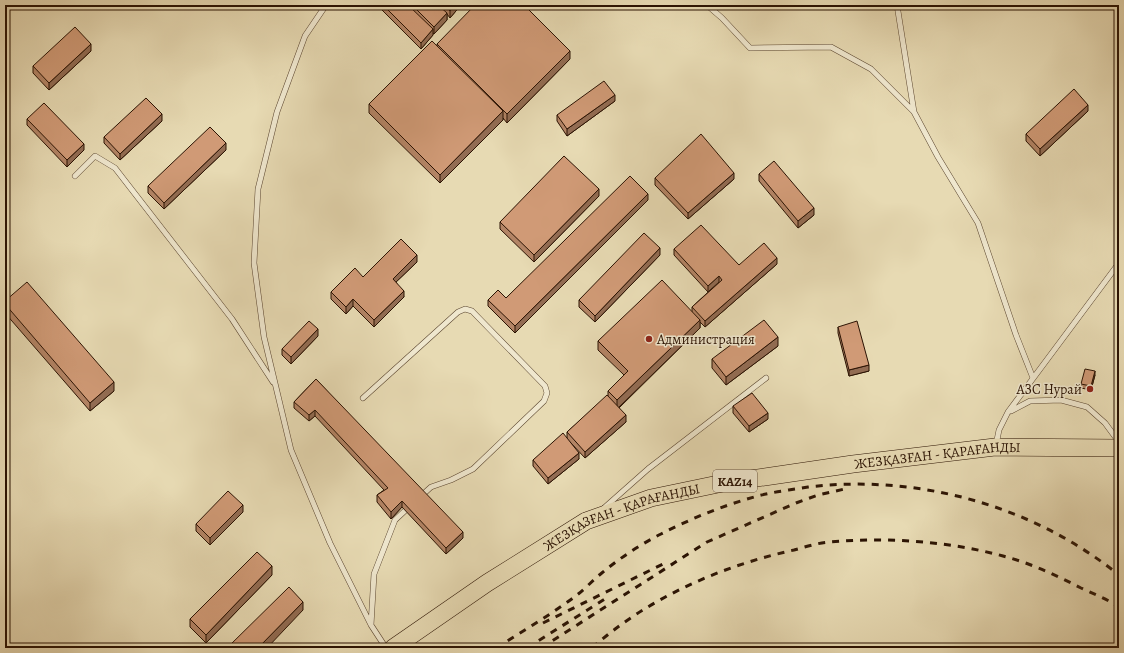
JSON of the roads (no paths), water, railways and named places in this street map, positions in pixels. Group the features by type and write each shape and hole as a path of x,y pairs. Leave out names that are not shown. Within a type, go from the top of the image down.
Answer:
{"highway":[{"name":"ЖЕЗҚАЗҒАН - ҚАРАҒАНДЫ","path":"393,648 487,583 591,519 651,498 723,483 853,464 995,447 1119,448"}],"lane":[{"path":"326,5 305,36 277,112 258,189 254,264 264,337 291,450 330,543 371,625 386,648"},
{"path":"707,5 722,18 750,48 830,47 871,69 914,112 938,157 978,223 1016,335 1033,378"},
{"path":"897,5 914,112"},
{"path":"75,176 95,156 115,168 232,319 276,387"},
{"path":"995,447 999,430 1008,412 1119,263"},
{"path":"363,398 458,312 465,309 472,311 545,386 547,393 544,401 473,469 451,480 431,487 395,520 374,574 371,625"},
{"path":"591,519 648,469 766,378"},
{"path":"1008,412 1030,401 1061,400 1087,407 1105,423 1119,442"}],"railway":[{"path":"496,648 558,609 616,562 661,534 683,523 730,504 767,494 808,487 849,484 891,485 932,491 972,500 1011,513 1049,530 1085,551 1119,575"},
{"path":"541,648 707,542 796,503 818,495 849,488"},
{"path":"592,648 637,614 661,599 687,586 740,565 811,545 829,542 895,540 939,544 982,551 1023,562 1043,570 1119,607"},
{"path":"543,623 663,564"},
{"path":"527,648 608,597"}],"place":[{"name":"Администрация","path":"649,339"},
{"name":"АЗС Нурай","path":"1090,389"}]}
